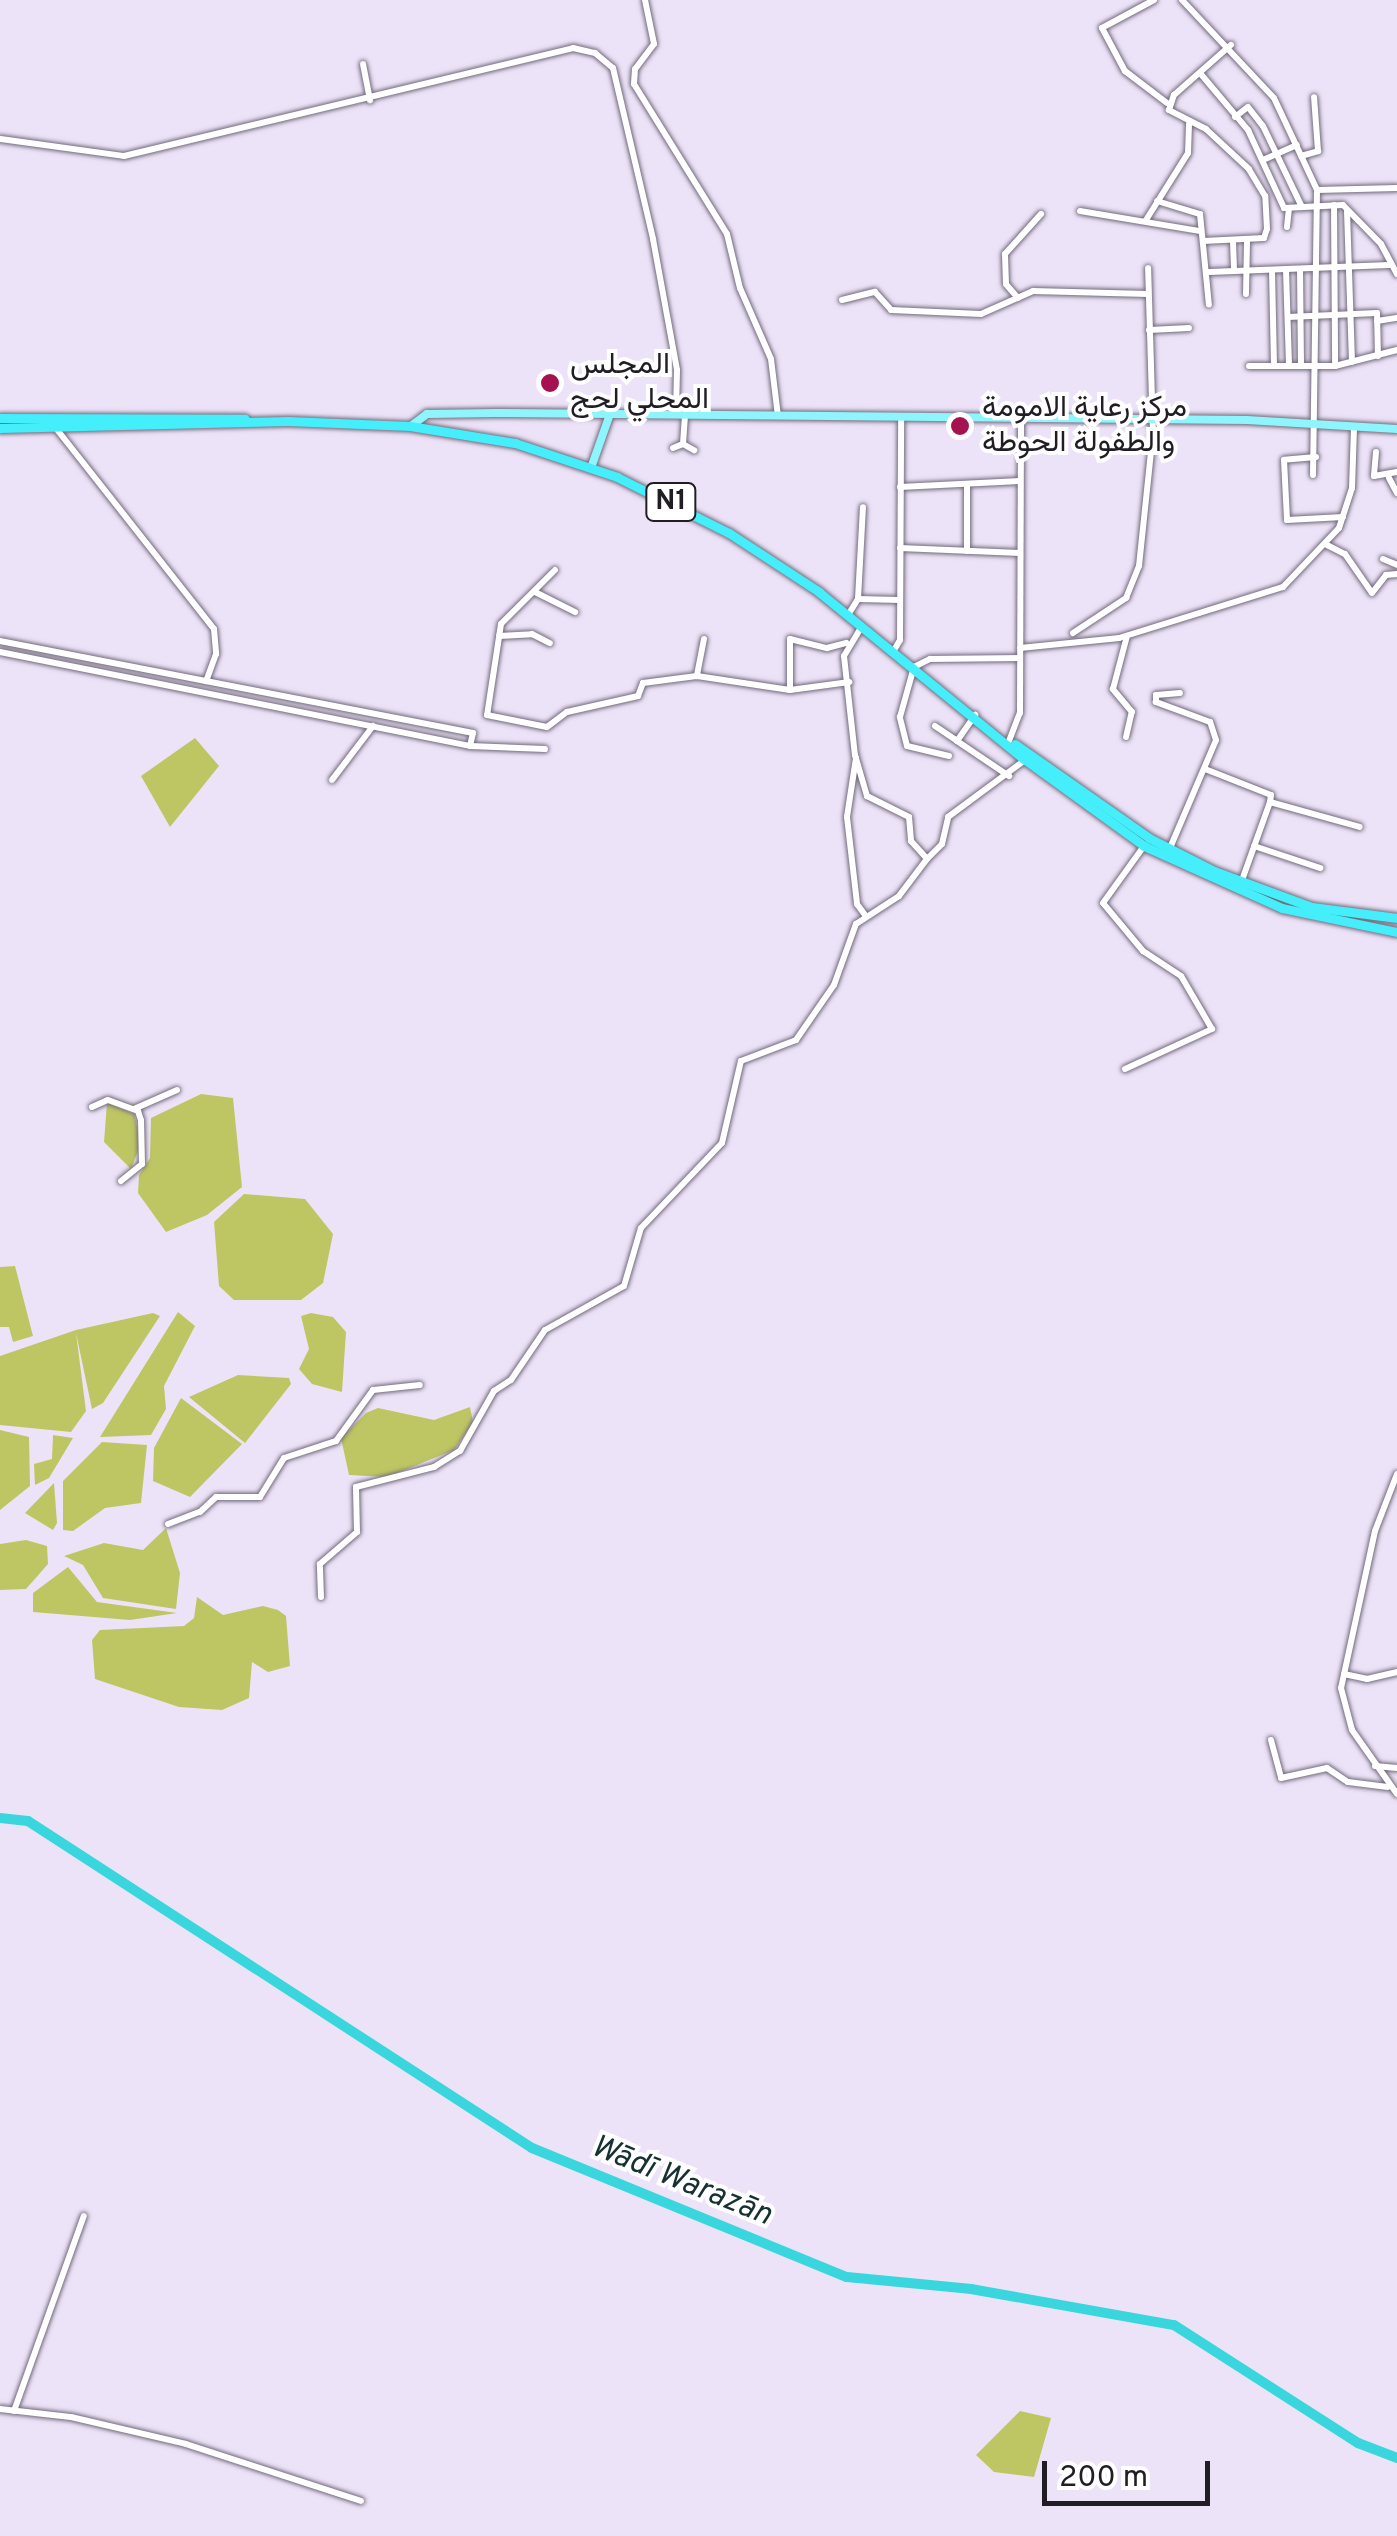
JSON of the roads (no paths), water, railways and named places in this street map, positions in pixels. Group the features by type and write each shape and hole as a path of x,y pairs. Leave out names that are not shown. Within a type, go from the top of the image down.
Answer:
{"highway":[{"name":"N1","path":"0,418 410,426 515,443 591,468 729,533 848,615 1009,741 1169,849 1241,883 1312,907 1397,918"},
{"name":"N1","path":"0,428 268,422"},
{"name":"N1","path":"1009,741 1025,760 1144,846 1268,903 1397,932"}],"main road":[{"path":"410,426 427,414 610,414 1021,418 1397,429"},
{"path":"591,468 610,414"}],"street":[{"path":"645,0 654,44 636,69 634,84 727,234 740,288 771,358 778,416"},
{"path":"1154,0 1102,28 1125,72 1190,124 1206,130 1250,168 1267,210 1264,238 1203,241"},
{"path":"1182,0 1230,45 1274,98 1317,190 1318,366 1313,475"},
{"path":"1168,103 1230,45"},
{"path":"0,138 124,156 370,100 573,48 595,53 614,68 677,370 683,444"},
{"path":"364,64 370,100"},
{"path":"1200,74 1263,160 1287,209 1287,227"},
{"path":"1302,156 1318,150 1314,97"},
{"path":"1234,117 1248,107 1302,207"},
{"path":"1146,220 1188,152 1190,124"},
{"path":"1263,160 1296,144"},
{"path":"1317,190 1397,188"},
{"path":"1157,200 1200,214 1209,272 1209,305"},
{"path":"1267,210 1318,204 1334,204 1347,210 1381,244 1388,265 1397,274"},
{"path":"1334,204 1335,366"},
{"path":"1347,210 1352,362"},
{"path":"1080,211 1200,231"},
{"path":"1018,298 1006,284 1005,254 1041,214"},
{"path":"1233,241 1234,272"},
{"path":"1246,294 1247,241"},
{"path":"1209,272 1388,265"},
{"path":"1073,632 1126,598 1132,586 1153,422 1148,268"},
{"path":"1300,269 1301,366"},
{"path":"1272,270 1274,366"},
{"path":"1286,270 1289,366"},
{"path":"842,300 875,292 892,310 980,314 1034,291 1148,294"},
{"path":"1288,317 1376,313 1378,356"},
{"path":"1378,321 1397,318"},
{"path":"1149,330 1190,328"},
{"path":"1249,366 1335,366 1397,350"},
{"path":"894,652 900,640 901,418"},
{"path":"1009,741 1020,714 1021,418"},
{"path":"55,427 214,629 216,654 206,682"},
{"path":"1020,648 1126,636 1283,587 1327,544 1343,517 1354,429"},
{"path":"673,448 683,444"},
{"path":"683,444 694,450"},
{"path":"1376,452 1374,476 1389,478 1397,472"},
{"path":"1316,457 1284,460 1287,520 1343,517"},
{"path":"1389,478 1397,493"},
{"path":"900,487 1020,482"},
{"path":"967,485 967,551"},
{"path":"848,615 858,599 863,507"},
{"path":"1327,544 1345,554 1372,594 1386,574 1397,574"},
{"path":"900,548 1020,553"},
{"path":"1382,559 1397,565"},
{"path":"555,570 535,592 506,613 488,714 547,728 567,712 638,696 642,683 698,676 790,690 850,682"},
{"path":"535,592 576,612"},
{"path":"858,599 900,600"},
{"path":"790,690 790,638 827,648 846,643 862,626"},
{"path":"499,636 532,634 550,643"},
{"path":"1126,636 1113,689 1132,712 1126,737"},
{"path":"698,676 704,639"},
{"path":"0,641 473,733 470,746"},
{"path":"846,643 856,757 867,796 910,817 912,841 926,860"},
{"path":"0,652 470,746 546,750"},
{"path":"949,756 907,746 900,717 914,667 930,659 1020,658"},
{"path":"1169,849 1216,740 1210,722 1156,702 1156,695 1180,693"},
{"path":"957,741 975,715"},
{"path":"332,780 373,726"},
{"path":"935,726 1009,776"},
{"path":"856,757 847,817 858,904 865,915"},
{"path":"321,1597 320,1564 357,1532 356,1487 434,1467 460,1451 494,1391 511,1380 545,1330 624,1286 641,1228 722,1143 741,1061 796,1040 834,985 846,946 865,915 899,896 942,844 948,817 1009,776 1025,760"},
{"path":"1205,770 1271,794 1241,883"},
{"path":"1270,802 1360,827"},
{"path":"1125,1069 1212,1030 1182,976 1142,951 1103,903 1144,846"},
{"path":"1254,846 1320,868"},
{"path":"133,1109 177,1090"},
{"path":"92,1108 108,1100 133,1109 142,1120 145,1150 134,1174 120,1181"},
{"path":"168,1524 200,1512 216,1497 260,1498 284,1458 336,1441 373,1390 420,1385"},
{"path":"1397,1474 1375,1531 1344,1674 1344,1709 1374,1766 1397,1794"},
{"path":"1344,1674 1367,1678 1397,1672"},
{"path":"1271,1740 1281,1778 1327,1768 1348,1782 1389,1787"},
{"path":"1374,1766 1397,1768"},
{"path":"14,2410 84,2216"},
{"path":"0,2409 186,2444 362,2501"}],"waterway":[{"name":"Wādī Warazān","path":"0,1818 28,1821 532,2148 847,2277 971,2289 1174,2325 1358,2443 1397,2458"}],"place":[{"name":"المجلس المحلي لحج","path":"550,383"},
{"name":"مركز رعاية الامومة والطفولة الحوطة","path":"960,426"}]}
